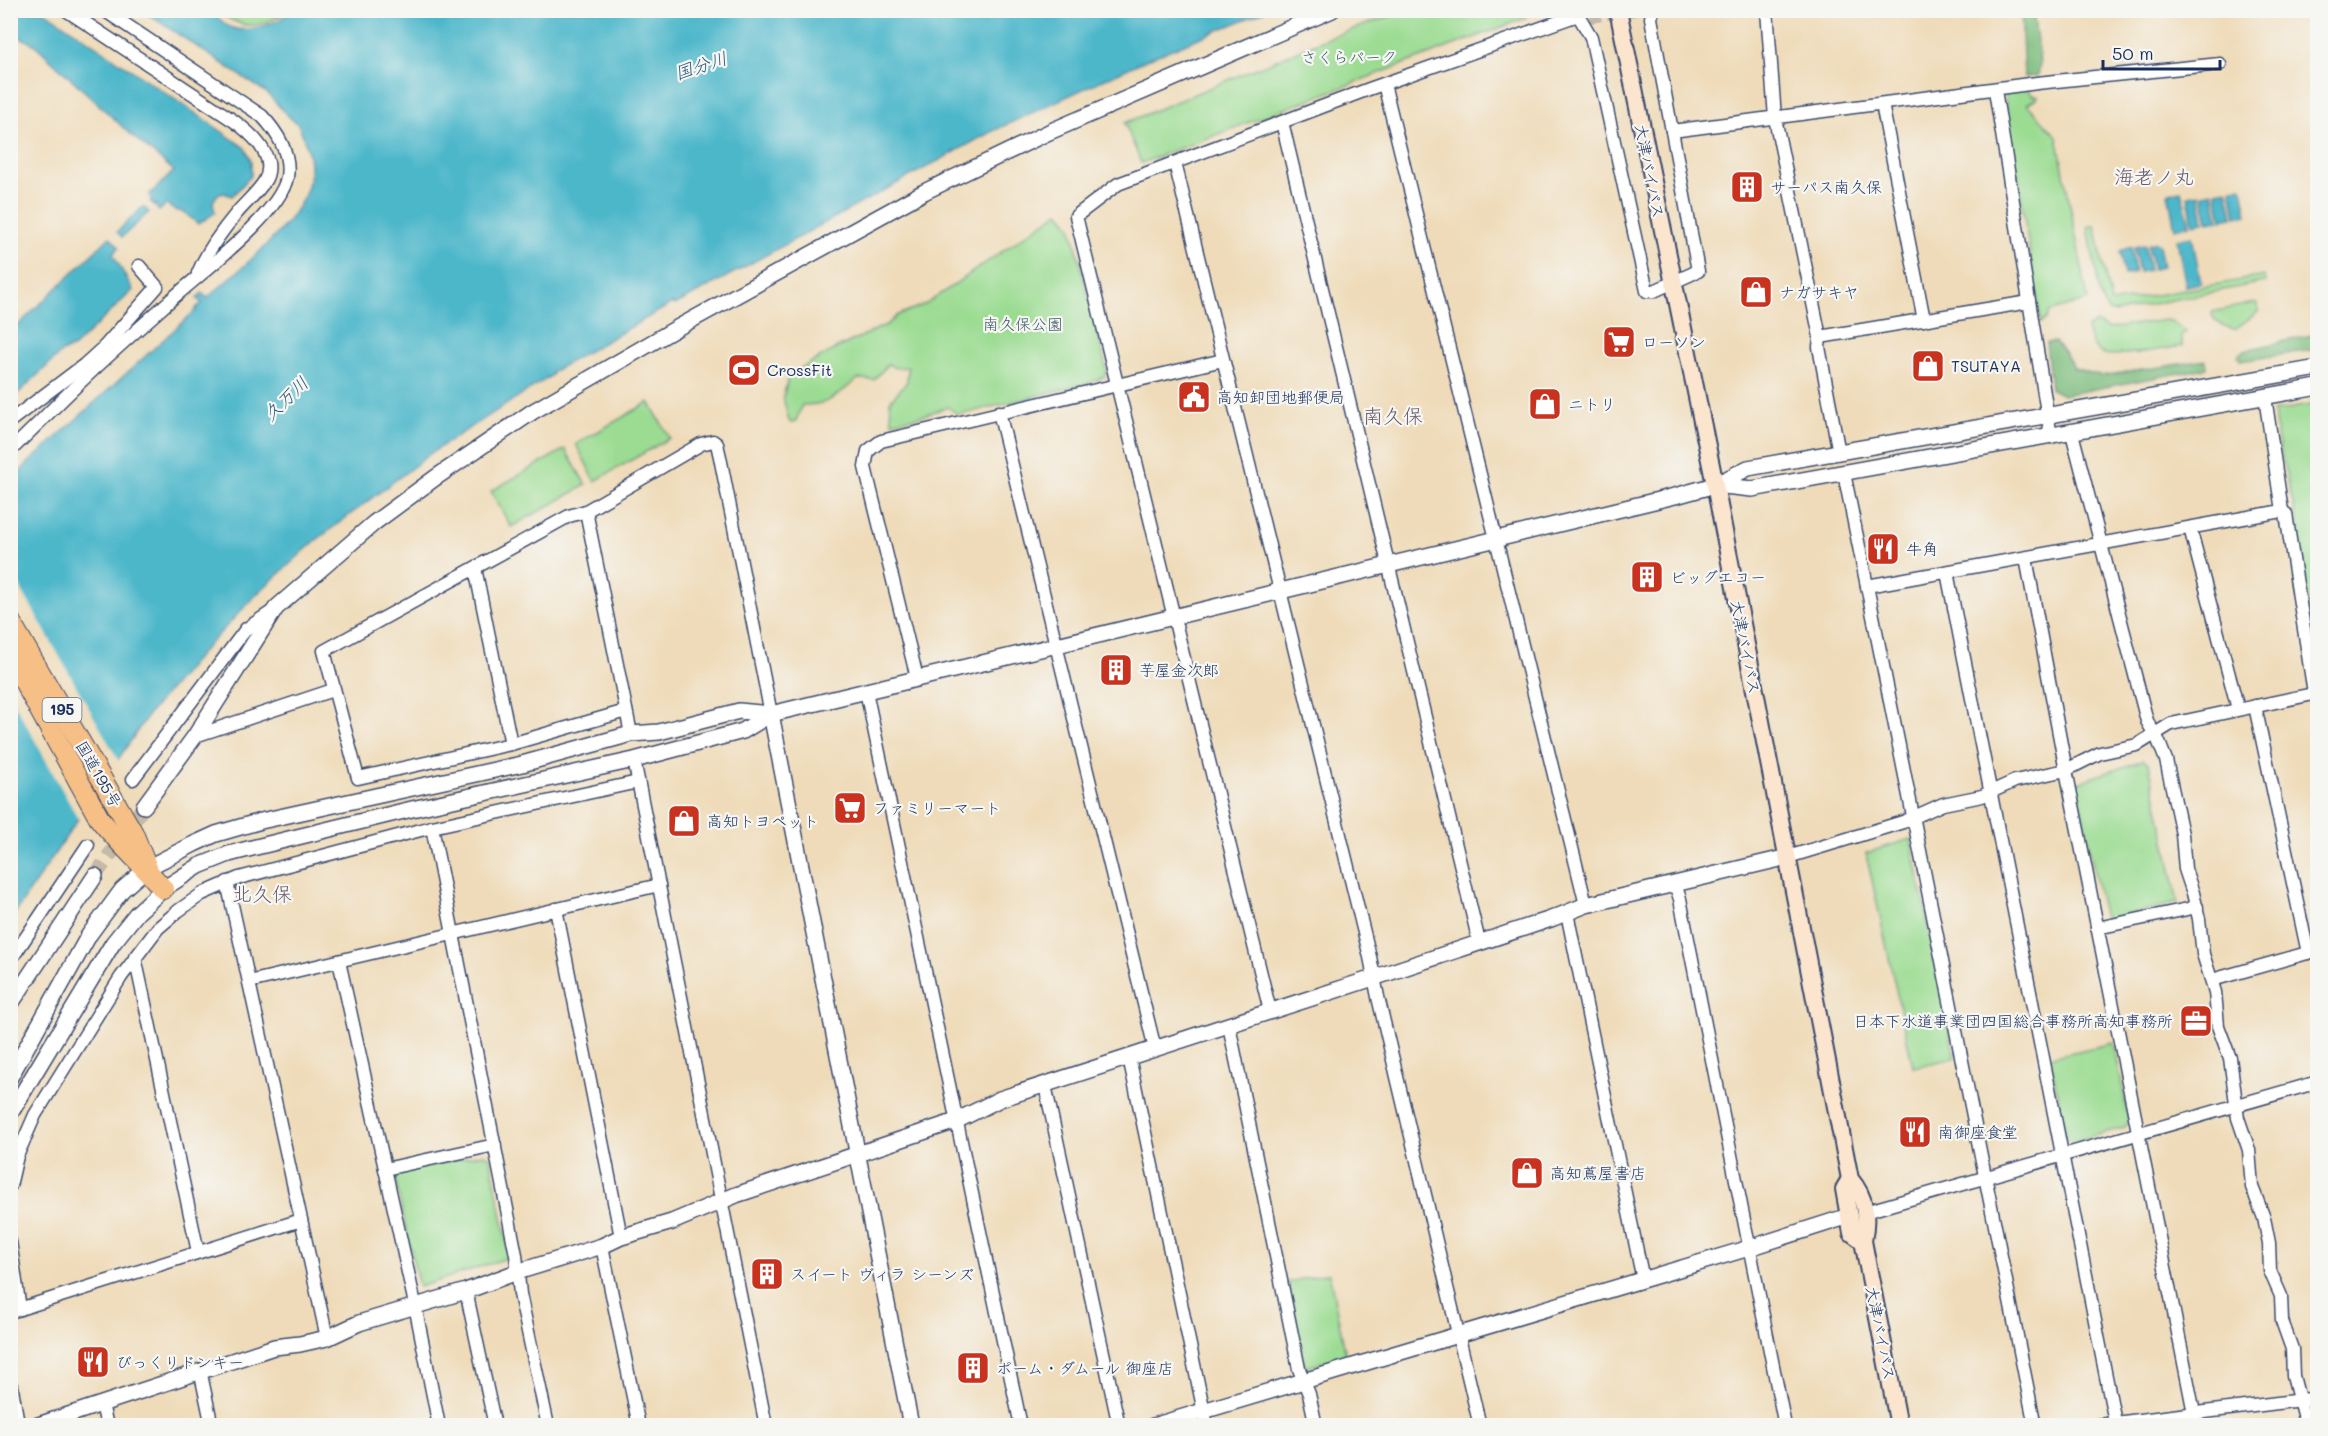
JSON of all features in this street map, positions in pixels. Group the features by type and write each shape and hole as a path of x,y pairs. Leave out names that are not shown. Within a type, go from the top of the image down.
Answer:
{"highway":[{"name":"国道195号","path":"10,621 133,833 147,868"},
{"name":"国道195号","path":"10,656 99,819 117,842 147,868 163,889"}],"main road":[{"name":"大津バイパス","path":"1618,10 1715,485 1850,1179 1844,1189 1857,1214 1852,1233 1863,1241 1899,1425"}],"street":[{"path":"66,10 241,126 254,138 262,150 268,164 264,182 236,214 205,256 197,276"},
{"path":"10,421 87,369 197,276 248,231 277,198 287,177 288,164 284,148 271,125 248,105 104,10"},
{"path":"133,779 246,629 276,608 374,523 532,412 677,328 924,192 1049,132 1332,10"},
{"path":"1270,1011 1076,216 1118,184 1567,18 1585,17 1647,291 1654,291 1698,271 1651,18 1653,10"},
{"path":"1767,10 1775,117 1820,338 1819,347 1839,453"},
{"path":"1672,131 2037,83 2220,64"},
{"path":"1384,84 1586,905"},
{"path":"1995,90 2051,437"},
{"path":"1882,104 1924,320"},
{"path":"1282,122 1479,942"},
{"path":"1176,163 1374,977 1480,1425"},
{"path":"10,451 87,369 157,288 140,266"},
{"path":"1820,338 2029,302"},
{"path":"917,678 865,467 868,451 881,441 1223,360"},
{"path":"10,1114 113,943 137,913 163,889 199,866 229,854 412,808 634,760 743,731 771,714 1715,485 1748,468 2318,368"},
{"path":"1715,485 1752,489 2051,437 2318,387"},
{"path":"35,1425 274,1347 327,1338 359,1323 466,1292 518,1272 602,1246 621,1237 672,1222 722,1200 956,1121 1000,1099 1586,905 1788,857 1913,817 1943,804 1990,793 2015,781 2066,770 2100,753 2137,745 2171,724 2316,693 2286,514 2282,511 2265,397"},
{"path":"999,412 1155,1049"},
{"path":"2072,433 2146,721 2166,760 2182,834 2185,869 2197,907 2203,954 2212,980 2218,1026 2232,1065 2236,1105 2249,1150 2252,1187 2264,1218 2269,1243 2270,1271 2282,1298 2282,1322 2292,1349 2293,1376 2306,1425"},
{"path":"626,711 511,744 358,778 324,651 569,516 586,511 701,444 710,441 717,444 910,1425"},
{"path":"1844,473 2036,1425"},
{"path":"586,511 631,734"},
{"path":"1867,586 2282,511"},
{"path":"2190,528 2238,709"},
{"path":"2026,558 2193,1413"},
{"path":"475,568 511,744"},
{"path":"1947,572 2115,1422"},
{"path":"144,806 195,736 276,608"},
{"path":"195,736 333,690"},
{"path":"866,691 1021,1425"},
{"path":"2212,980 2313,952 2255,706"},
{"path":"10,1077 89,935 122,890 147,868 194,844 236,828 522,764 631,734 659,732 739,711 771,714"},
{"path":"634,760 766,1425"},
{"path":"10,1186 17,1156 35,1115 135,957 158,928 178,910 202,894 227,882 432,827 638,782"},
{"path":"432,827 548,1425"},
{"path":"10,961 88,845"},
{"path":"10,1005 95,876"},
{"path":"227,882 327,1338"},
{"path":"1675,884 1680,899 1785,1425"},
{"path":"249,982 659,885"},
{"path":"2097,928 2197,907"},
{"path":"556,909 621,1237"},
{"path":"1567,913 1643,1280"},
{"path":"135,957 198,1252"},
{"path":"339,961 414,1306 436,1425"},
{"path":"1229,1025 1299,1369 1310,1394 1316,1425"},
{"path":"1129,1057 1206,1418"},
{"path":"1153,1425 1206,1418 1303,1380 1857,1214 2318,1082"},
{"path":"1045,1085 1119,1425"},
{"path":"385,1169 495,1145"},
{"path":"10,1241 15,1310 301,1220"},
{"path":"602,1246 639,1425"},
{"path":"466,1292 495,1425"},
{"path":"200,1370 212,1425"},
{"path":"10,1386 17,1425"},
{"path":"2091,1425 2318,1398"},
{"path":"102,1404 107,1425"}],"green space":[{"path":"216,11 290,11 261,24 245,25"},
{"name":"さくらパーク","path":"1404,11 1523,11 1526,18 1141,163 1125,123 1331,37"},
{"path":"2021,11 2033,11 2040,63 2038,76 2024,77"},
{"path":"2026,88 2032,95 2038,97 2027,104 2057,136 2088,300 2049,312 2047,318 2041,323 2004,91"},
{"name":"南久保公園","path":"1059,212 1071,226 1107,371 1104,377 1089,383 967,413 957,414 948,407 892,422 890,401 907,382 908,367 895,368 888,364 874,380 858,379 827,401 802,405 796,421 791,423 789,421 783,397 788,379 796,371 837,348 888,324 898,315 926,304"},
{"path":"2095,225 2111,303 2264,276 2265,282 2116,313 2108,311 2100,295 2088,227"},
{"path":"2258,304 2258,312 2235,329 2220,324 2214,319 2212,312"},
{"path":"2171,321 2187,332 2181,335 2183,346 2130,354 2103,354 2094,347 2087,327 2096,323 2108,329"},
{"path":"2317,334 2317,349 2241,361 2238,357 2240,353 2250,349"},
{"path":"2055,342 2074,368 2101,376 2206,360 2207,368 2063,395 2051,389 2046,343"},
{"path":"649,402 670,438 595,481 576,444"},
{"path":"2317,404 2317,665 2294,507 2277,436 2274,411"},
{"path":"565,449 586,485 511,527 491,491"},
{"path":"2143,760 2149,764 2178,903 2108,919 2103,915 2076,783"},
{"path":"1911,839 1955,1058 1913,1067 1866,853"},
{"path":"2114,1043 2129,1121 2125,1127 2072,1142 2066,1138 2050,1057"},
{"path":"482,1154 490,1157 510,1257 419,1287 395,1178 398,1172"},
{"path":"1329,1273 1346,1356 1305,1368 1288,1282"}],"water":[{"path":"294,10 1265,11 1150,58 991,132 675,305 673,303 552,372 552,375 434,451 314,542 257,594 202,652 148,715 11,919 11,483 26,465 197,309 202,303 197,298 202,293 207,298 267,245 294,213 304,197 309,182 309,159 298,124 267,93 143,11 210,11 228,26 244,29 271,23"},
{"path":"10,11 44,11 204,119 245,148 251,161 251,176 232,196 224,193 217,195 213,202 215,213 198,224 185,213 172,209 167,204 159,211 155,206 158,204 154,205 150,201 152,199 149,195 174,171 129,133 34,44 17,36"},
{"path":"2242,187 2247,215 2236,217 2231,189"},
{"path":"2227,189 2233,217 2222,219 2216,191"},
{"path":"2181,191 2190,225 2175,228 2168,193"},
{"path":"2213,192 2219,220 2208,222 2202,194"},
{"path":"2199,194 2204,222 2193,224 2188,196"},
{"path":"143,207 149,212 122,237 117,232"},
{"path":"2192,236 2201,283 2186,286 2177,239"},
{"path":"110,237 119,247 113,254 133,290 74,347 62,352 11,400 11,332"},
{"path":"2156,242 2159,245 2163,267 2153,269 2148,245"},
{"path":"2145,245 2149,270 2139,272 2134,247"},
{"path":"2131,247 2135,273 2124,275 2120,251"}],"pier":[{"path":"11,571 120,763 80,822 11,697"}],"tunnel":[{"path":"1589,17 1636,10"},
{"path":"95,876 144,806"}],"place":[{"name":"サーパス南久保","path":"1747,187"},
{"name":"ナガサキヤ","path":"1756,292"},
{"name":"ローソン","path":"1619,342"},
{"name":"TSUTAYA","path":"1928,366"},
{"name":"CrossFit","path":"744,370"},
{"name":"高知卸団地郵便局","path":"1194,397"},
{"name":"ニトリ","path":"1545,404"},
{"name":"牛角","path":"1883,549"},
{"name":"ビッグエコー","path":"1647,577"},
{"name":"芋屋金次郎","path":"1116,670"},
{"name":"ファミリーマート","path":"850,808"},
{"name":"高知トヨペット","path":"684,821"},
{"name":"日本下水道事業団四国総合事務所高知事務所","path":"2196,1021"},
{"name":"南御座食堂","path":"1915,1132"},
{"name":"高知蔦屋書店","path":"1527,1173"},
{"name":"スイート ヴィラ シーンズ","path":"767,1274"},
{"name":"びっくりドンキー","path":"93,1362"},
{"name":"ポーム・ダムール 御座店","path":"973,1368"}],"district":[{"name":"海老ノ丸","path":"2154,177"},
{"name":"南久保","path":"1393,416"},
{"name":"北久保","path":"262,894"}],"water label":[{"name":"国分川","path":"701,66"},
{"name":"久万川","path":"286,399"}]}
